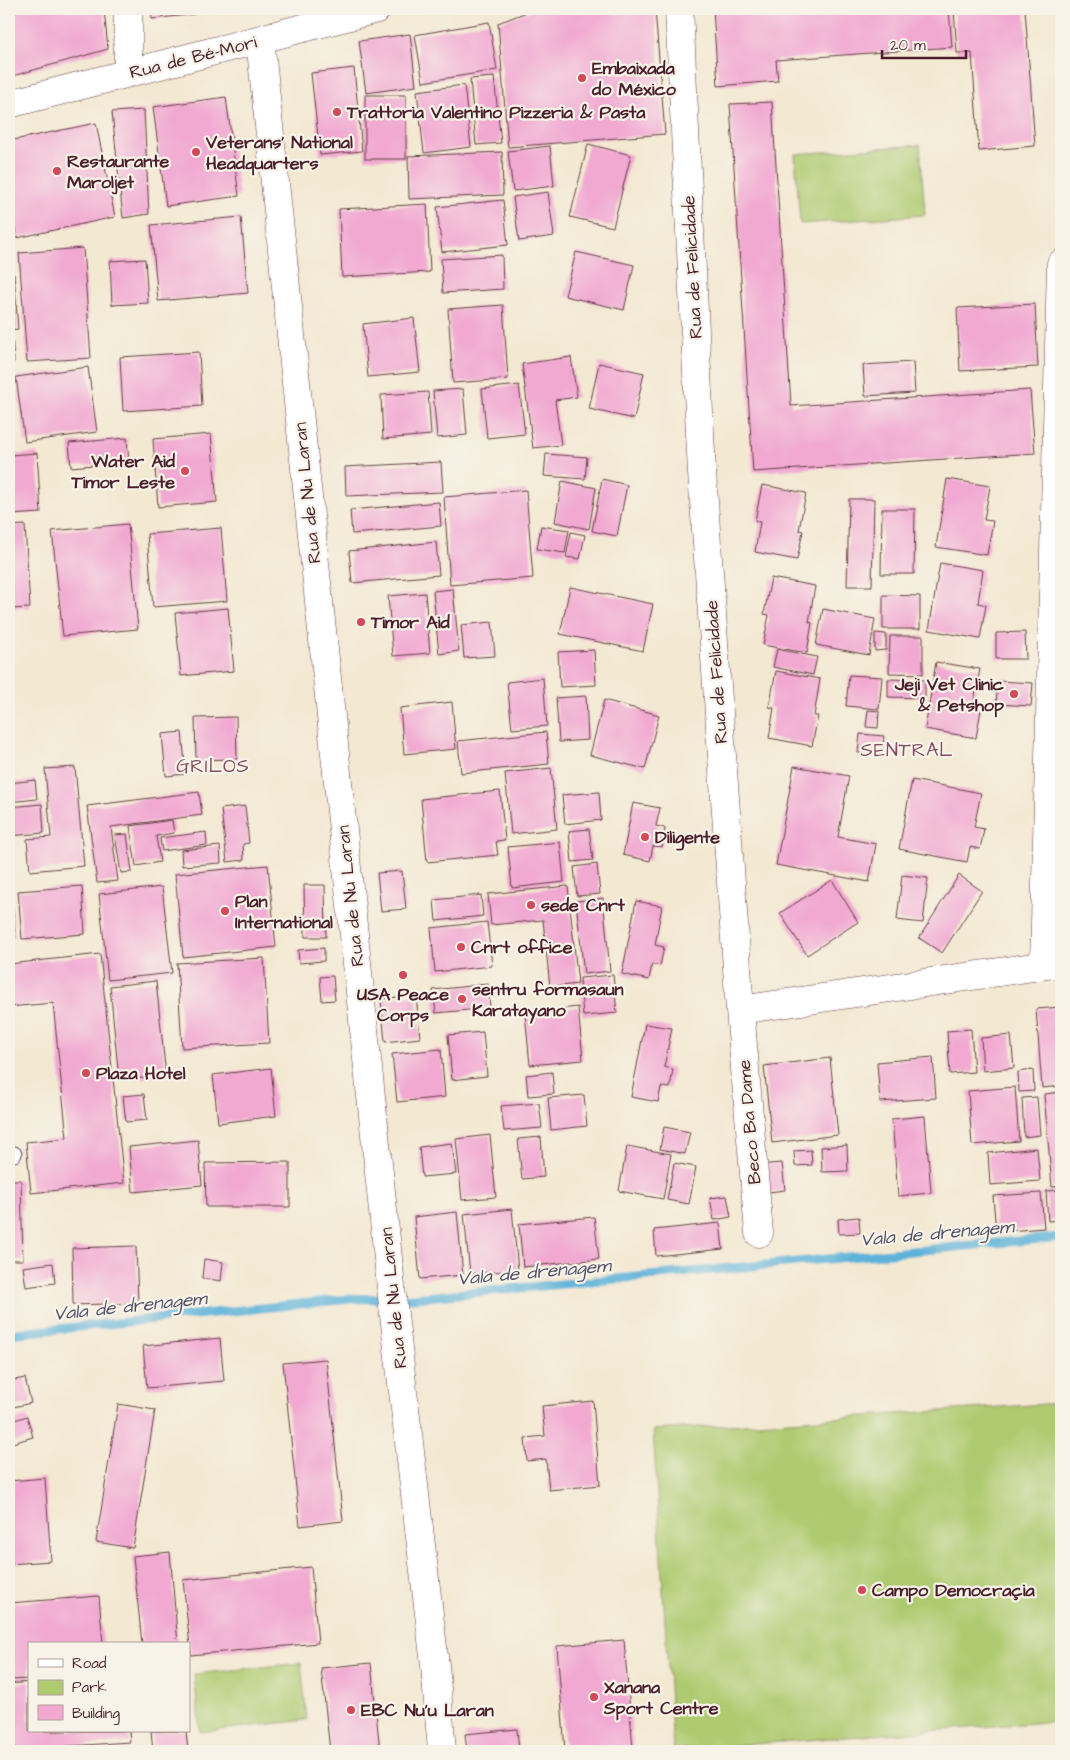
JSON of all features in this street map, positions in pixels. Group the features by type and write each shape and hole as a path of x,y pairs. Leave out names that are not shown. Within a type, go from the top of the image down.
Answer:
{"street":[{"path":"128,9 128,73"},
{"name":"Rua de Bé-Mori","path":"9,104 377,9"},
{"name":"Rua de Felicidade","path":"679,9 702,473 740,1010"},
{"name":"Rua de Nu Laran","path":"260,40 392,1298 436,1665 442,1751"},
{"path":"740,1010 1052,964 1061,264"},
{"name":"Beco Ba Dame","path":"740,1010 759,1233"}],"green space":[{"path":"920,145 925,215 800,224 795,154"},
{"name":"Campo Democraçia","path":"1061,1403 1061,1721 673,1750 653,1430"},
{"path":"301,1663 307,1720 200,1732 194,1674"}],"building":[{"path":"9,9 104,9 108,49 9,77"},
{"path":"151,9 194,9 195,14 152,19"},
{"name":"Embaixada do México","path":"535,9 655,9 665,134 508,147 498,23"},
{"path":"713,9 949,9 952,47 776,60 778,81 718,86"},
{"path":"954,9 1025,9 1035,146 979,151 972,53 957,53"},
{"path":"489,22 497,70 423,82 415,35"},
{"path":"410,34 416,86 366,93 359,41"},
{"name":"Trattoria Valentino Pizzeria & Pasta","path":"354,68 362,151 320,155 311,73"},
{"path":"494,77 501,143 476,145 470,79"},
{"path":"464,85 471,147 424,153 417,91"},
{"path":"365,95 406,95 406,159 365,159"},
{"name":"Veterans' National Headquarters","path":"226,97 239,196 166,206 153,107"},
{"path":"772,102 791,406 1030,390 1035,453 753,472 730,104"},
{"path":"144,110 149,214 123,218 112,112"},
{"name":"Restaurante Maroljet","path":"96,123 115,217 17,238 9,200 9,141"},
{"path":"588,144 631,155 613,227 570,217"},
{"path":"550,146 554,186 513,191 508,151"},
{"path":"502,152 503,195 409,199 408,156"},
{"path":"548,192 554,236 519,241 513,197"},
{"path":"503,200 508,245 442,252 437,207"},
{"path":"427,204 430,272 342,277 339,209"},
{"path":"241,217 248,293 158,301 151,225"},
{"path":"83,248 91,358 27,362 19,253"},
{"path":"576,252 634,265 624,310 565,296"},
{"path":"502,255 503,289 443,293 441,259"},
{"path":"145,259 148,303 112,305 110,261"},
{"path":"9,274 14,274 18,329 9,330"},
{"path":"1035,304 1038,367 960,371 957,308"},
{"path":"503,305 508,379 453,383 448,309"},
{"path":"414,318 420,372 368,377 363,324"},
{"path":"9,335 12,335 14,362 9,362"},
{"path":"199,352 202,406 123,411 120,357"},
{"path":"571,357 577,397 555,400 561,445 533,448 522,364"},
{"path":"913,362 915,393 865,396 863,365"},
{"path":"599,363 644,373 634,419 589,409"},
{"path":"88,367 97,432 25,442 16,377"},
{"path":"519,385 525,434 487,438 482,389"},
{"path":"463,389 467,435 437,438 433,391"},
{"path":"428,392 431,435 383,439 381,395"},
{"name":"Water Aid Timor Leste","path":"211,434 217,502 158,507 153,439"},
{"path":"127,438 129,462 71,467 69,443"},
{"path":"37,453 41,513 9,515 9,455"},
{"path":"546,454 587,457 585,479 544,476"},
{"path":"441,462 443,492 346,496 345,467"},
{"path":"602,479 627,485 617,536 592,531"},
{"path":"947,479 990,486 984,520 993,521 987,555 936,547"},
{"path":"562,481 596,488 589,529 555,522"},
{"path":"762,485 806,493 799,530 803,531 797,560 755,552 760,522 755,521"},
{"path":"526,490 533,578 450,585 444,497"},
{"path":"849,499 874,499 872,586 847,586"},
{"path":"439,502 441,526 352,534 350,510"},
{"path":"882,509 915,509 914,574 881,574"},
{"path":"128,524 138,629 63,636 52,531"},
{"path":"25,525 30,608 9,609 9,526"},
{"path":"541,526 569,530 565,553 537,549"},
{"path":"221,528 227,601 153,607 147,534"},
{"path":"571,532 585,535 580,559 566,557"},
{"path":"436,542 439,575 352,583 349,551"},
{"path":"940,563 983,570 978,603 986,605 980,639 929,630"},
{"path":"771,578 815,586 809,622 812,623 807,653 763,645 769,615 764,614"},
{"path":"570,587 653,604 643,651 560,634"},
{"path":"453,589 459,651 439,654 433,591"},
{"path":"425,593 430,653 393,656 388,596"},
{"path":"883,595 920,596 920,629 883,629"},
{"path":"228,608 234,671 181,676 175,613"},
{"path":"823,609 875,619 869,655 816,645"},
{"path":"492,622 495,656 464,658 461,625"},
{"path":"1025,632 1026,659 996,659 996,633"},
{"path":"875,633 886,634 886,650 875,651"},
{"path":"890,636 923,636 923,674 889,673"},
{"path":"777,649 817,657 813,675 773,667"},
{"path":"594,650 596,685 560,687 558,652"},
{"path":"936,662 980,669 974,702 982,704 976,738 925,729"},
{"path":"776,671 820,679 814,716 818,716 812,746 769,738 774,708 769,707"},
{"path":"849,675 882,677 879,709 846,706"},
{"path":"543,678 547,726 512,729 507,682"},
{"path":"888,679 925,680 925,698 888,697"},
{"name":"Jeji Vet Clinic & Petshop","path":"998,681 1033,683 1031,706 996,704"},
{"path":"586,696 588,740 559,742 556,698"},
{"path":"604,700 659,715 645,769 590,755"},
{"path":"452,702 456,749 404,754 400,708"},
{"path":"868,710 879,711 878,728 866,727"},
{"path":"236,717 237,759 196,760 195,718"},
{"path":"182,732 186,774 166,776 162,734"},
{"path":"546,732 549,764 461,773 458,741"},
{"path":"860,734 884,736 882,755 858,753"},
{"path":"794,766 849,776 838,837 876,844 869,882 776,865"},
{"path":"75,767 84,866 30,871 27,839 51,837 45,769"},
{"path":"551,768 557,829 511,834 505,773"},
{"path":"35,780 37,799 9,802 9,783"},
{"path":"912,780 981,793 974,827 984,829 980,849 970,847 967,862 899,849"},
{"path":"500,791 505,840 496,841 498,855 427,862 421,799"},
{"path":"199,792 202,815 111,827 118,881 97,883 87,806"},
{"path":"599,792 601,820 565,824 562,795"},
{"name":"Diligente","path":"633,803 660,808 656,826 665,828 662,847 653,846 650,861 623,855"},
{"path":"42,804 44,833 9,836 9,807"},
{"path":"245,806 249,843 243,844 244,860 227,862 221,809"},
{"path":"172,820 174,833 156,836 160,862 136,866 130,826"},
{"path":"589,829 593,860 572,862 569,831"},
{"path":"206,832 207,845 162,851 160,838"},
{"path":"127,834 132,872 121,873 115,835"},
{"path":"560,842 564,882 512,888 508,847"},
{"path":"220,846 221,863 182,866 181,850"},
{"path":"597,864 600,894 577,896 574,867"},
{"name":"Plan International","path":"268,865 276,947 183,957 175,874"},
{"path":"402,871 406,909 381,911 377,873"},
{"path":"9,874 15,938 9,939"},
{"path":"902,875 928,878 923,923 897,920"},
{"path":"959,875 982,891 942,953 919,938"},
{"path":"832,880 858,922 807,955 780,913"},
{"path":"304,885 325,885 326,937 305,937"},
{"path":"82,886 85,934 22,939 18,891"},
{"path":"568,886 578,984 550,987 543,920 491,925 488,894"},
{"path":"162,887 172,973 108,980 99,894"},
{"path":"481,895 483,916 436,921 434,900"},
{"path":"603,898 610,971 584,974 576,901"},
{"path":"636,901 662,906 655,945 664,947 660,966 652,964 649,980 622,974"},
{"name":"Cnrt office","path":"487,922 492,966 435,972 431,928"},
{"path":"324,948 324,961 299,963 298,950"},
{"name":"Plaza Hotel","path":"100,954 124,1183 31,1193 26,1142 67,1138 53,1003 9,1007 9,964"},
{"path":"264,958 269,1043 182,1048 177,963"},
{"path":"613,975 617,1013 583,1016 580,978"},
{"path":"333,976 335,1000 322,1001 320,977"},
{"path":"156,981 166,1076 119,1080 110,986"},
{"name":"sentru formasaun Karatayano","path":"488,984 490,1008 436,1013 433,990"},
{"path":"416,995 420,1038 385,1042 381,999"},
{"path":"578,1007 583,1060 530,1065 525,1013"},
{"path":"1061,1007 1061,1086 1042,1088 1036,1009"},
{"path":"645,1024 672,1028 664,1067 673,1069 670,1088 661,1087 658,1102 631,1097"},
{"path":"971,1029 974,1072 950,1074 947,1031"},
{"path":"483,1032 487,1076 452,1080 448,1035"},
{"path":"1011,1035 1014,1068 983,1071 981,1038"},
{"path":"441,1049 445,1097 397,1102 392,1054"},
{"path":"933,1057 936,1098 880,1102 877,1062"},
{"path":"830,1058 838,1135 772,1143 764,1066"},
{"path":"271,1068 276,1116 218,1123 213,1075"},
{"path":"1033,1070 1034,1091 1019,1092 1018,1072"},
{"path":"552,1072 554,1094 528,1096 526,1075"},
{"path":"1015,1087 1019,1141 972,1145 968,1091"},
{"path":"1061,1092 1061,1186 1052,1187 1044,1094"},
{"path":"144,1094 147,1120 126,1122 123,1096"},
{"path":"584,1095 587,1126 551,1130 548,1098"},
{"path":"1037,1097 1040,1135 1024,1137 1022,1098"},
{"path":"539,1103 542,1128 504,1131 501,1106"},
{"path":"925,1116 931,1193 898,1196 892,1119"},
{"path":"664,1127 690,1132 685,1154 660,1149"},
{"path":"490,1135 496,1197 462,1200 456,1139"},
{"path":"541,1137 544,1177 522,1179 518,1139"},
{"path":"198,1140 202,1185 133,1192 129,1147"},
{"path":"452,1143 456,1174 422,1177 419,1147"},
{"path":"847,1145 848,1171 822,1172 821,1147"},
{"path":"627,1146 671,1154 663,1199 619,1191"},
{"path":"1037,1148 1040,1181 990,1185 988,1153"},
{"path":"811,1150 812,1165 795,1166 794,1151"},
{"path":"290,1162 290,1207 206,1207 205,1163"},
{"path":"674,1163 696,1167 689,1204 667,1200"},
{"path":"782,1163 785,1190 761,1193 758,1165"},
{"path":"9,1180 21,1180 23,1260 9,1260"},
{"path":"1061,1190 1061,1220 1048,1221 1046,1191"},
{"path":"1041,1193 1044,1228 996,1232 993,1196"},
{"path":"727,1196 731,1217 714,1220 710,1198"},
{"path":"512,1209 518,1270 470,1274 464,1214"},
{"path":"457,1212 463,1275 420,1279 414,1217"},
{"path":"594,1217 599,1259 523,1267 519,1224"},
{"path":"859,1217 860,1233 839,1234 838,1219"},
{"path":"720,1223 723,1249 656,1256 654,1230"},
{"path":"136,1246 138,1303 73,1305 72,1248"},
{"path":"204,1259 223,1262 221,1281 202,1278"},
{"path":"53,1263 55,1283 26,1287 23,1267"},
{"path":"220,1338 224,1381 147,1388 143,1346"},
{"path":"326,1359 343,1521 300,1526 283,1363"},
{"path":"25,1378 31,1403 9,1408 9,1381"},
{"path":"593,1401 600,1485 549,1490 546,1459 527,1461 525,1438 545,1436 542,1406"},
{"path":"118,1404 155,1410 133,1548 96,1542"},
{"path":"27,1416 33,1437 9,1444 9,1422"},
{"path":"45,1478 51,1561 9,1564 9,1481"},
{"path":"170,1552 178,1642 142,1642 133,1556"},
{"path":"311,1567 318,1643 191,1655 183,1580"},
{"path":"99,1596 103,1642 28,1642 28,1679 9,1680 9,1603"},
{"name":"Xanana Sport Centre","path":"624,1640 633,1749 565,1751 557,1646"},
{"name":"EBC Nu'u Laran","path":"371,1663 380,1751 330,1751 321,1668"},
{"path":"28,1682 28,1732 129,1732 130,1742 9,1750 9,1684"},
{"path":"517,1729 519,1751 467,1751 465,1734"},
{"path":"151,1732 186,1732 188,1751 153,1751"}],"waterway":[{"name":"Vala de drenagem","path":"9,1334 349,1299 414,1298 1061,1237"}],"place":[{"name":"Embaixada do México","path":"582,78"},
{"name":"Trattoria Valentino Pizzeria & Pasta","path":"337,112"},
{"name":"Veterans' National Headquarters","path":"196,152"},
{"name":"Restaurante Maroljet","path":"57,171"},
{"name":"Water Aid Timor Leste","path":"185,471"},
{"name":"Timor Aid","path":"361,622"},
{"name":"Jeji Vet Clinic & Petshop","path":"1014,694"},
{"name":"Diligente","path":"645,837"},
{"name":"sede Cnrt","path":"531,905"},
{"name":"Plan International","path":"225,911"},
{"name":"Cnrt office","path":"461,947"},
{"name":"USA Peace Corps","path":"403,975"},
{"name":"sentru formasaun Karatayano","path":"462,999"},
{"name":"Plaza Hotel","path":"86,1073"},
{"name":"Campo Democraçia","path":"862,1590"},
{"name":"Xanana Sport Centre","path":"594,1697"},
{"name":"EBC Nu'u Laran","path":"351,1710"}],"district":[{"name":"SENTRAL","path":"907,749"},
{"name":"GRILOS","path":"213,765"}]}
